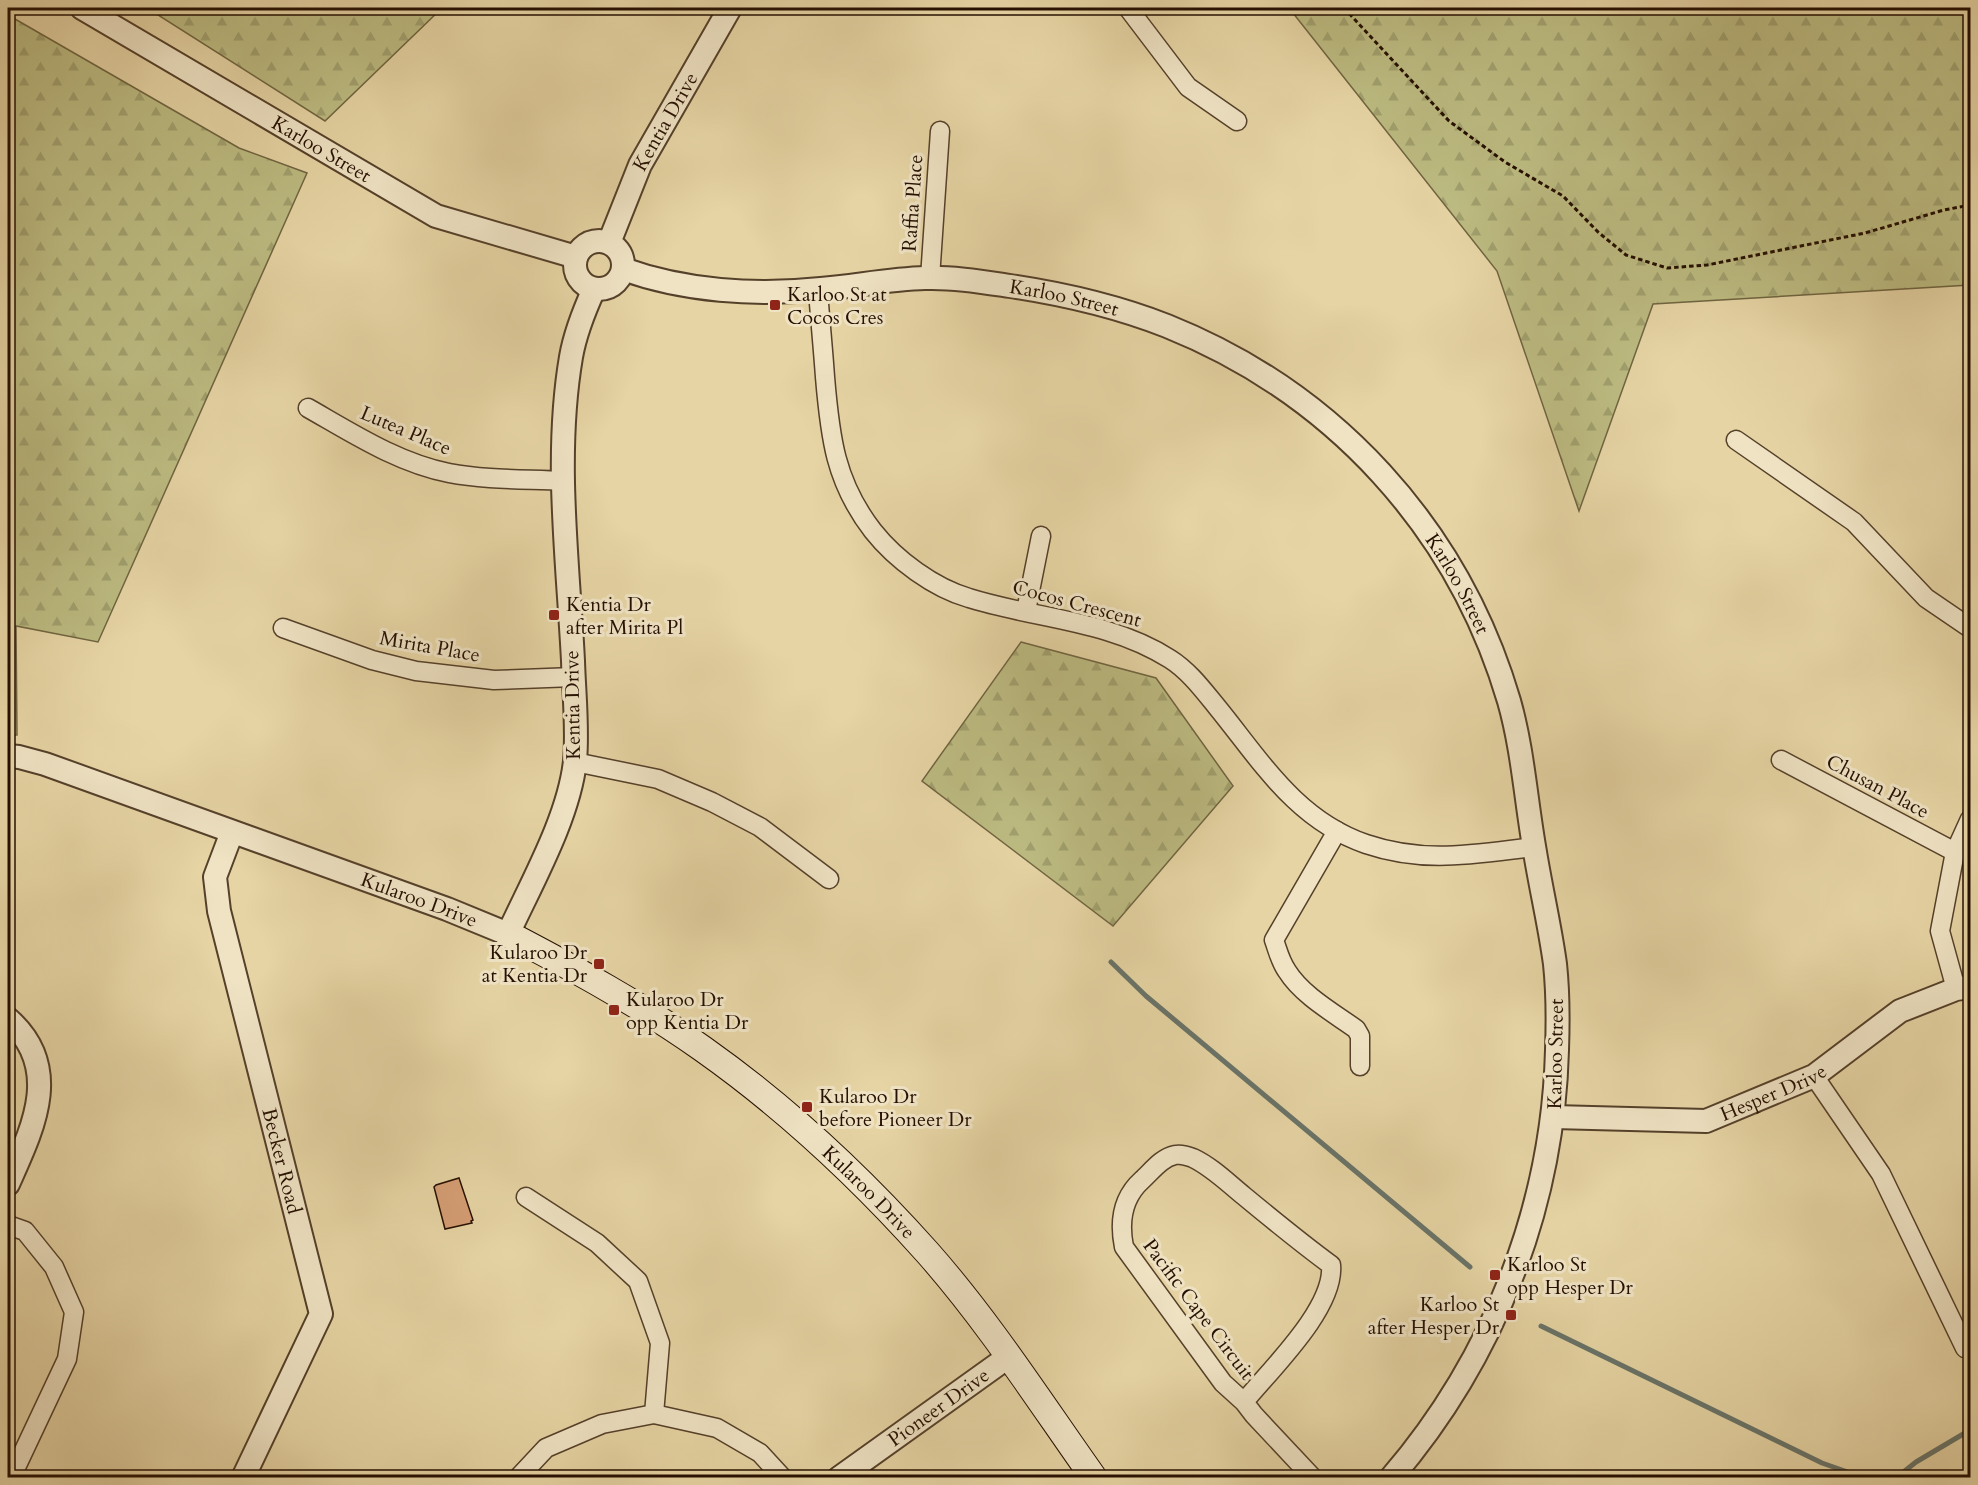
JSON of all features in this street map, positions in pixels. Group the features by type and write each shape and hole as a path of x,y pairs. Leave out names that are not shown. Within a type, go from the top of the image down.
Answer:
{"main road":[{"name":"Kularoo Drive","path":"508,934 581,972 702,1048 790,1117 866,1186 928,1253 1008,1357 1094,1478"}],"street":[{"name":"Karloo Street","path":"82,8 436,216 576,257"},
{"name":"Kentia Drive","path":"609,243 640,165 730,8"},
{"path":"1128,8 1188,87 1237,121"},
{"name":"Raffia Place","path":"930,278 940,130"},
{"path":"599,240 609,243 620,254 623,269 619,278 612,285 603,289 594,289 578,277 575,267 576,257 581,248 599,240"},
{"name":"Karloo Street","path":"623,269 650,279 709,289 756,291 818,290 869,282 930,278 990,283 1050,292 1107,305 1167,326 1217,348 1264,375 1303,402 1341,432 1388,480 1431,536 1465,594 1490,650 1509,703 1555,967 1558,1032 1554,1117 1539,1192 1510,1286 1480,1346 1441,1414 1391,1478"},
{"name":"Kentia Drive","path":"508,934 555,833 575,762 574,678 563,481 564,423 571,357 583,314 594,289"},
{"name":"Cocos Crescent","path":"818,290 830,436 840,473 853,501 874,532 896,555 925,578 967,598 1092,626 1129,638 1173,661 1195,681 1280,785 1306,812 1337,831 1366,844 1401,853 1445,857 1534,847"},
{"name":"Lutea Place","path":"308,408 366,441 412,462 447,473 482,478 563,481"},
{"path":"1736,440 1854,522 1926,598 1971,628"},
{"path":"1026,611 1041,536"},
{"name":"Mirita Place","path":"283,628 372,660 416,671 494,680 574,678"},
{"name":"Kularoo Drive","path":"8,756 45,764 447,909 508,934"},
{"name":"Chusan Place","path":"1781,760 1955,852"},
{"path":"575,762 658,779 712,802 760,827 829,879"},
{"path":"1963,988 1940,930 1955,852 1971,819"},
{"path":"1337,831 1274,940 1281,961 1294,981 1314,999 1356,1029 1360,1036 1360,1066"},
{"name":"Becker Road","path":"232,832 215,877 219,911 321,1314 243,1478"},
{"name":"Hesper Drive","path":"1554,1117 1706,1121 1814,1076 1900,1011 1963,988"},
{"path":"8,1020 29,1046 37,1067 40,1086 33,1124 8,1185"},
{"path":"1814,1076 1881,1174 1965,1348 1971,1347"},
{"name":"Pacific Cape Circuit","path":"1244,1402 1314,1318 1327,1293 1332,1277 1331,1265 1211,1169 1191,1157 1176,1155 1163,1160 1137,1184 1122,1215 1120,1229 1124,1247 1223,1383 1244,1402 1313,1478"},
{"path":"526,1197 597,1242 638,1281 660,1343 654,1414"},
{"path":"8,1225 25,1231 54,1267 74,1312 67,1359 10,1478"},
{"name":"Pioneer Drive","path":"839,1478 1008,1357"},
{"path":"518,1478 546,1448 602,1424 654,1414 717,1428 760,1453 783,1478"}],"path":[{"path":"1344,8 1449,120 1505,162 1563,196 1598,232 1626,255 1667,268 1707,265 1865,233 1944,210 1971,205"}],"green space":[{"path":"147,8 442,8 325,121"},
{"path":"1289,8 1970,8 1970,285 1653,304 1579,511 1497,271"},
{"path":"8,15 239,148 307,173 98,642 16,626 17,735 8,735"},
{"path":"1021,642 1156,678 1233,786 1113,926 922,781"}],"building":[{"path":"459,1178 473,1220 472,1223 445,1229 434,1187"}],"waterway":[{"path":"1111,962 1146,996 1470,1267"},
{"path":"1541,1326 1822,1463 1859,1476 1873,1478"},
{"path":"1896,1478 1916,1462 1970,1430"},
{"path":"1885,1478 1898,1474"}],"place":[{"name":"Karloo St at Cocos Cres","path":"775,305"},
{"name":"Kentia Dr after Mirita Pl","path":"554,615"},
{"name":"Kularoo Dr at Kentia Dr","path":"599,964"},
{"name":"Kularoo Dr opp Kentia Dr","path":"614,1010"},
{"name":"Kularoo Dr before Pioneer Dr","path":"807,1107"},
{"name":"Karloo St opp Hesper Dr","path":"1495,1275"},
{"name":"Karloo St after Hesper Dr","path":"1511,1315"}]}
